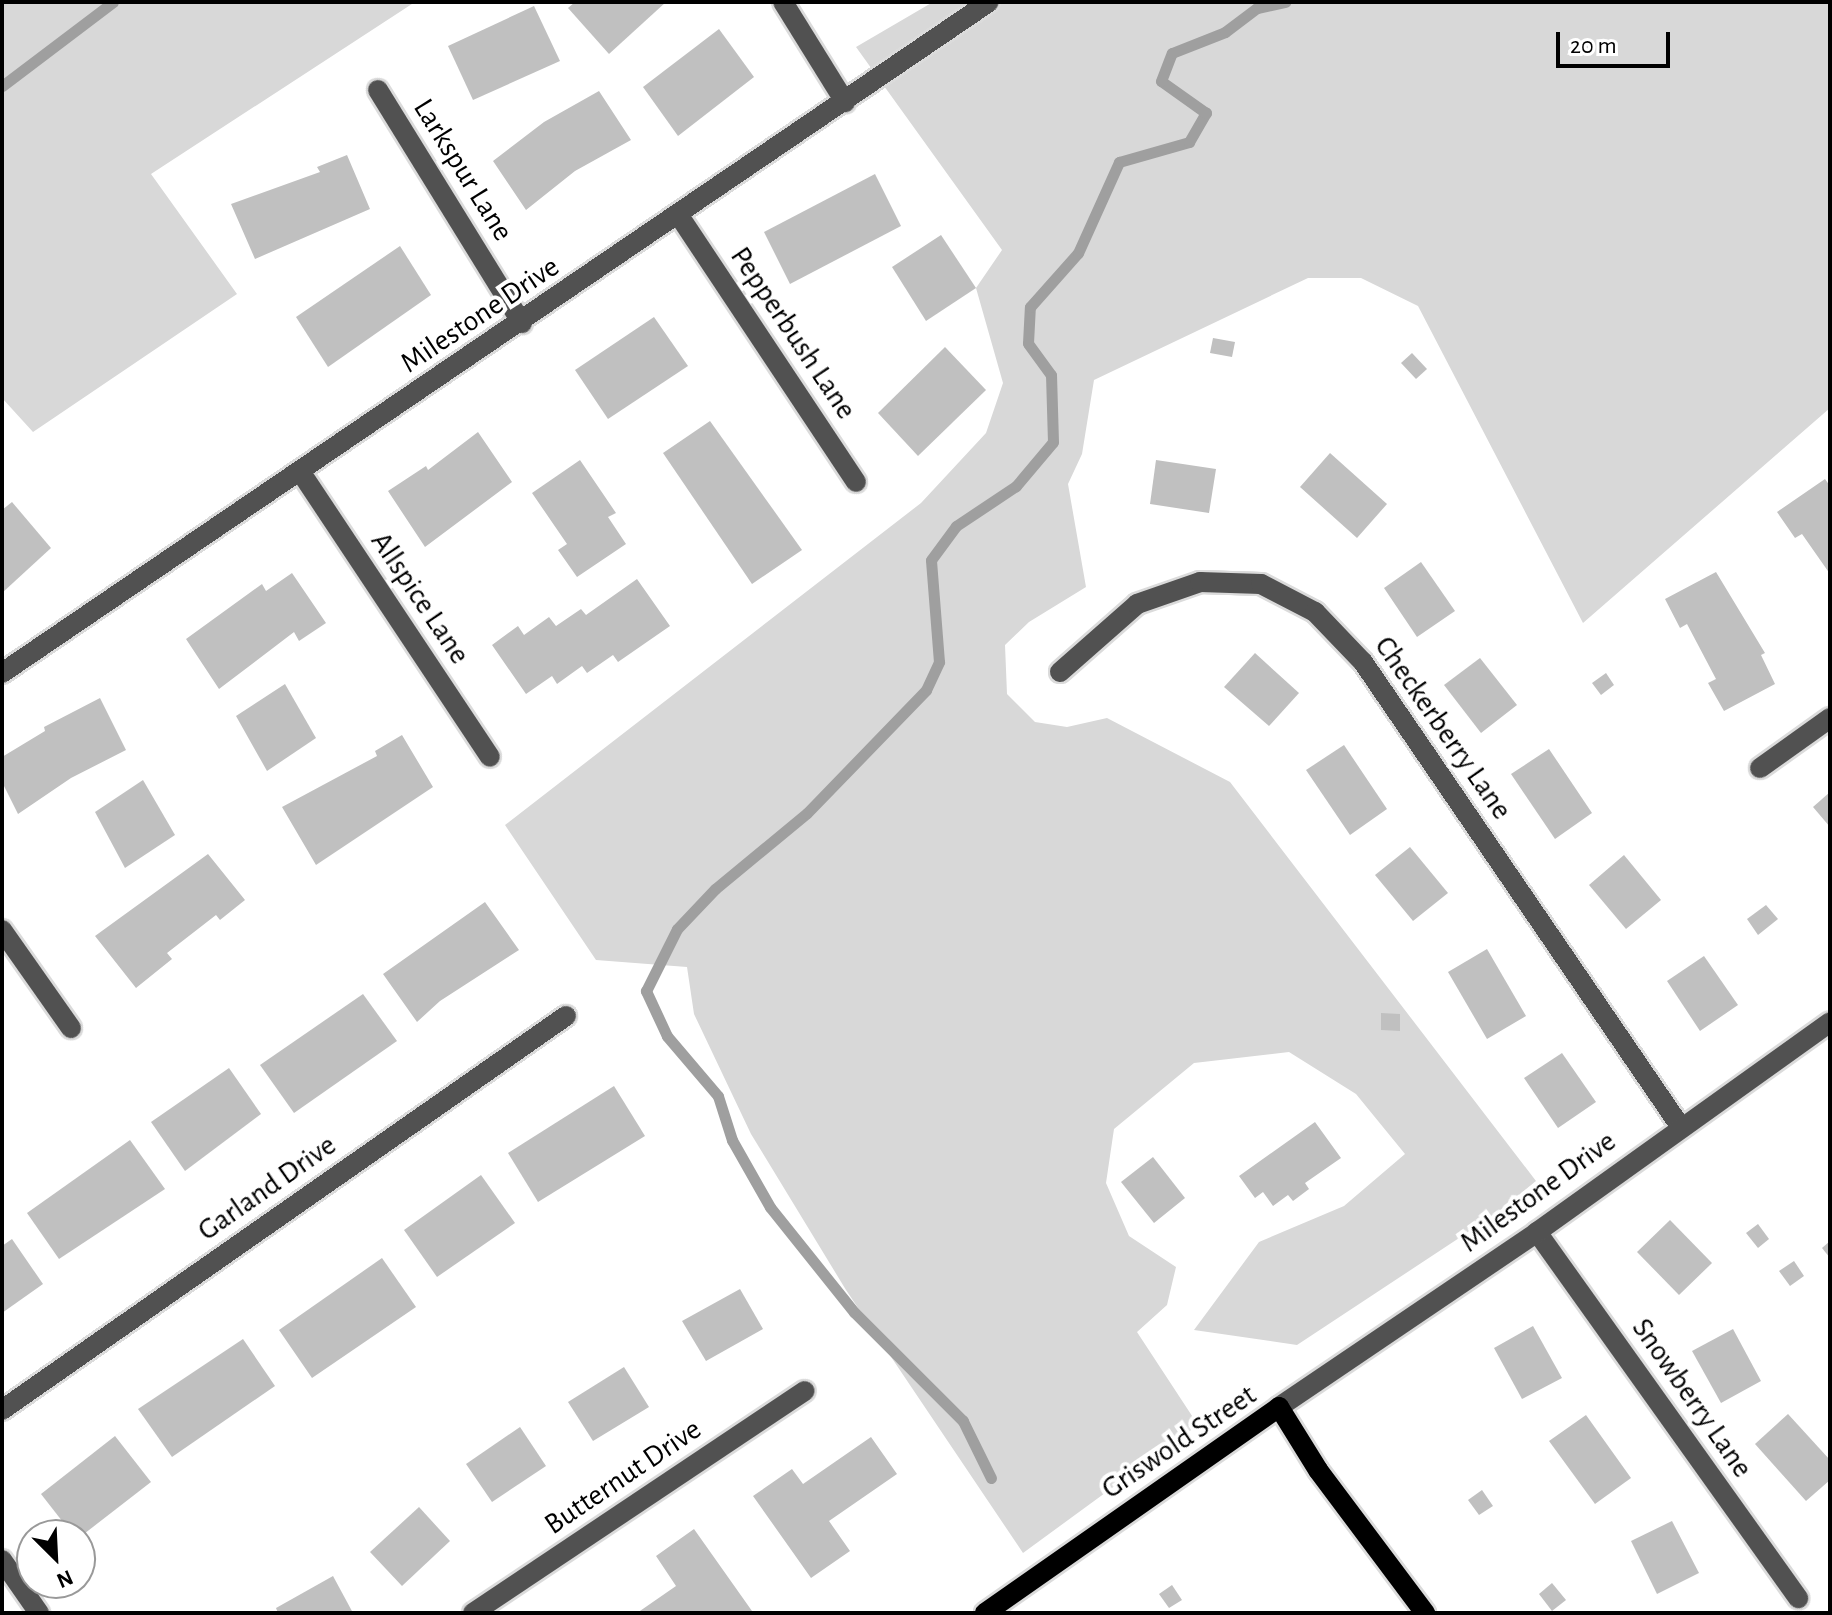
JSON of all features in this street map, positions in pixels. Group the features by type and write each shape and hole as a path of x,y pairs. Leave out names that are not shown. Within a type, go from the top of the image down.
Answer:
{"main road":[{"name":"Griswold Street","path":"985,1613 1279,1407 1318,1470 1425,1613"}],"street":[{"path":"783,2 845,102"},
{"name":"Milestone Drive","path":"2,673 680,217 989,2"},
{"name":"Larkspur Lane","path":"378,90 522,323"},
{"name":"Pepperbush Lane","path":"680,217 856,482"},
{"name":"Allspice Lane","path":"300,471 490,757"},
{"name":"Checkerberry Lane","path":"1060,672 1137,604 1200,582 1261,584 1315,612 1363,662 1680,1126"},
{"path":"1760,768 1830,718"},
{"path":"2,930 71,1028"},
{"name":"Garland Drive","path":"2,1410 566,1016"},
{"name":"Milestone Drive","path":"1279,1407 1537,1232 1680,1126 1830,1022"},
{"name":"Snowberry Lane","path":"1537,1232 1798,1598"},
{"name":"Butternut Drive","path":"473,1613 805,1391"},
{"path":"2,1560 39,1613"}],"shaded area":[{"path":"2,2 415,2 151,174 237,294 33,432 2,398"},
{"path":"933,2 1830,2 1830,408 1583,623 1418,306 1361,278 1308,278 1094,380 1082,454 1068,484 1086,587 1029,622 1005,645 1007,694 1035,722 1067,727 1107,718 1230,782 1536,1181 1497,1213 1297,1345 1194,1330 1259,1242 1344,1206 1405,1154 1356,1094 1289,1052 1194,1063 1114,1129 1106,1183 1129,1236 1176,1267 1167,1305 1137,1332 1198,1425 1023,1553 846,1290 751,1134 694,1014 687,967 596,960 505,825 921,503 986,433 1003,383 976,288 1002,250 856,47"}],"building":[{"path":"575,2 666,2 609,54 568,8"},
{"path":"534,6 560,61 473,100 448,46"},
{"path":"719,29 754,77 678,136 643,87"},
{"path":"599,91 631,140 575,171 526,210 493,161 544,122"},
{"path":"347,155 370,209 255,259 231,204 320,172 317,167"},
{"path":"875,174 901,226 790,284 764,232"},
{"path":"941,235 976,288 926,321 892,267"},
{"path":"400,246 431,295 328,367 296,317"},
{"path":"654,317 688,366 608,419 575,370"},
{"path":"1213,338 1235,342 1232,357 1210,353"},
{"path":"945,347 986,390 918,456 878,413"},
{"path":"1412,353 1427,369 1416,379 1401,363"},
{"path":"710,421 802,550 752,584 663,453"},
{"path":"478,432 512,482 425,547 388,491 426,466 428,470"},
{"path":"1330,453 1387,504 1357,538 1300,487"},
{"path":"580,460 616,513 608,517 626,544 577,577 558,550 567,544 532,493"},
{"path":"1156,460 1216,469 1209,513 1150,504"},
{"path":"1825,479 1830,486 1830,574 1802,534 1795,538 1777,512"},
{"path":"12,502 51,548 2,593 2,510"},
{"path":"1421,562 1455,611 1417,637 1384,588"},
{"path":"1716,572 1765,653 1761,655 1775,684 1724,711 1708,683 1716,679 1687,624 1680,628 1665,599"},
{"path":"292,573 326,623 299,641 294,632 219,689 186,639 262,584 266,591"},
{"path":"637,579 670,626 618,662 613,655 587,673 582,666 557,684 552,676 526,694 492,645 518,626 524,635 549,617 556,626 581,609 586,615"},
{"path":"1255,653 1299,693 1269,726 1224,687"},
{"path":"1480,658 1517,705 1481,733 1444,685"},
{"path":"1606,673 1614,685 1601,695 1592,683"},
{"path":"285,684 316,738 267,771 236,716"},
{"path":"100,698 126,750 71,778 18,814 2,782 2,757 45,731 44,727"},
{"path":"402,735 433,787 316,865 282,807 377,756 375,751"},
{"path":"1344,745 1387,809 1350,835 1306,770"},
{"path":"1549,749 1592,813 1555,839 1511,774"},
{"path":"143,780 175,835 125,868 95,812"},
{"path":"1830,792 1830,827 1813,807"},
{"path":"1410,847 1448,893 1413,921 1375,875"},
{"path":"208,854 245,900 220,920 216,915 167,953 172,959 136,988 95,936"},
{"path":"1624,855 1661,900 1626,929 1589,885"},
{"path":"485,902 519,950 440,1001 417,1022 383,974"},
{"path":"1766,905 1778,919 1758,935 1747,919"},
{"path":"1487,949 1526,1016 1487,1039 1448,972"},
{"path":"1704,956 1738,1005 1700,1031 1667,981"},
{"path":"363,994 397,1041 294,1113 260,1065"},
{"path":"1381,1013 1400,1014 1400,1031 1381,1030"},
{"path":"1562,1053 1596,1102 1558,1128 1524,1078"},
{"path":"229,1068 261,1114 185,1171 151,1122"},
{"path":"614,1086 645,1136 538,1202 508,1153"},
{"path":"1315,1122 1341,1158 1305,1183 1309,1189 1293,1201 1288,1195 1273,1206 1263,1192 1255,1198 1239,1176"},
{"path":"130,1140 165,1189 59,1259 27,1213"},
{"path":"1153,1157 1185,1198 1154,1223 1121,1182"},
{"path":"481,1175 515,1223 437,1277 404,1230"},
{"path":"1670,1220 1712,1263 1679,1295 1637,1252"},
{"path":"1758,1224 1769,1239 1758,1248 1746,1233"},
{"path":"12,1239 43,1284 2,1313 2,1246"},
{"path":"1830,1241 1830,1258 1822,1248"},
{"path":"382,1258 416,1307 312,1378 279,1330"},
{"path":"1794,1261 1804,1276 1790,1286 1779,1271"},
{"path":"740,1289 763,1329 706,1361 682,1321"},
{"path":"1533,1326 1562,1378 1522,1399 1494,1348"},
{"path":"1733,1329 1761,1381 1721,1403 1692,1351"},
{"path":"243,1339 275,1386 172,1457 138,1409"},
{"path":"624,1367 649,1407 593,1441 568,1402"},
{"path":"1788,1414 1830,1460 1830,1480 1806,1501 1755,1444"},
{"path":"1586,1415 1631,1478 1595,1504 1549,1441"},
{"path":"520,1427 546,1466 492,1502 466,1464"},
{"path":"115,1436 151,1482 96,1525 96,1519 61,1519 41,1494"},
{"path":"871,1437 897,1474 829,1521 850,1551 811,1578 753,1496 792,1469 803,1484"},
{"path":"1482,1490 1493,1506 1479,1515 1468,1500"},
{"path":"419,1507 450,1541 402,1586 370,1552"},
{"path":"1672,1521 1699,1573 1657,1594 1631,1541"},
{"path":"694,1529 752,1611 637,1613 676,1586 656,1556"},
{"path":"333,1576 353,1613 278,1613 276,1608"},
{"path":"1552,1583 1566,1600 1552,1611 1539,1594"},
{"path":"1172,1585 1182,1600 1169,1608 1159,1594"}],"waterway":[{"path":"2,86 113,2"},
{"path":"991,1478 963,1421 854,1312 770,1207 732,1140 718,1096 667,1036 646,991 677,929 715,889 807,813 926,690 939,662 931,560 956,526 1016,486 1053,442 1051,375 1028,343 1030,307 1078,253 1119,162 1189,142 1206,113 1161,81 1172,53 1225,32 1257,8 1285,2"}]}
